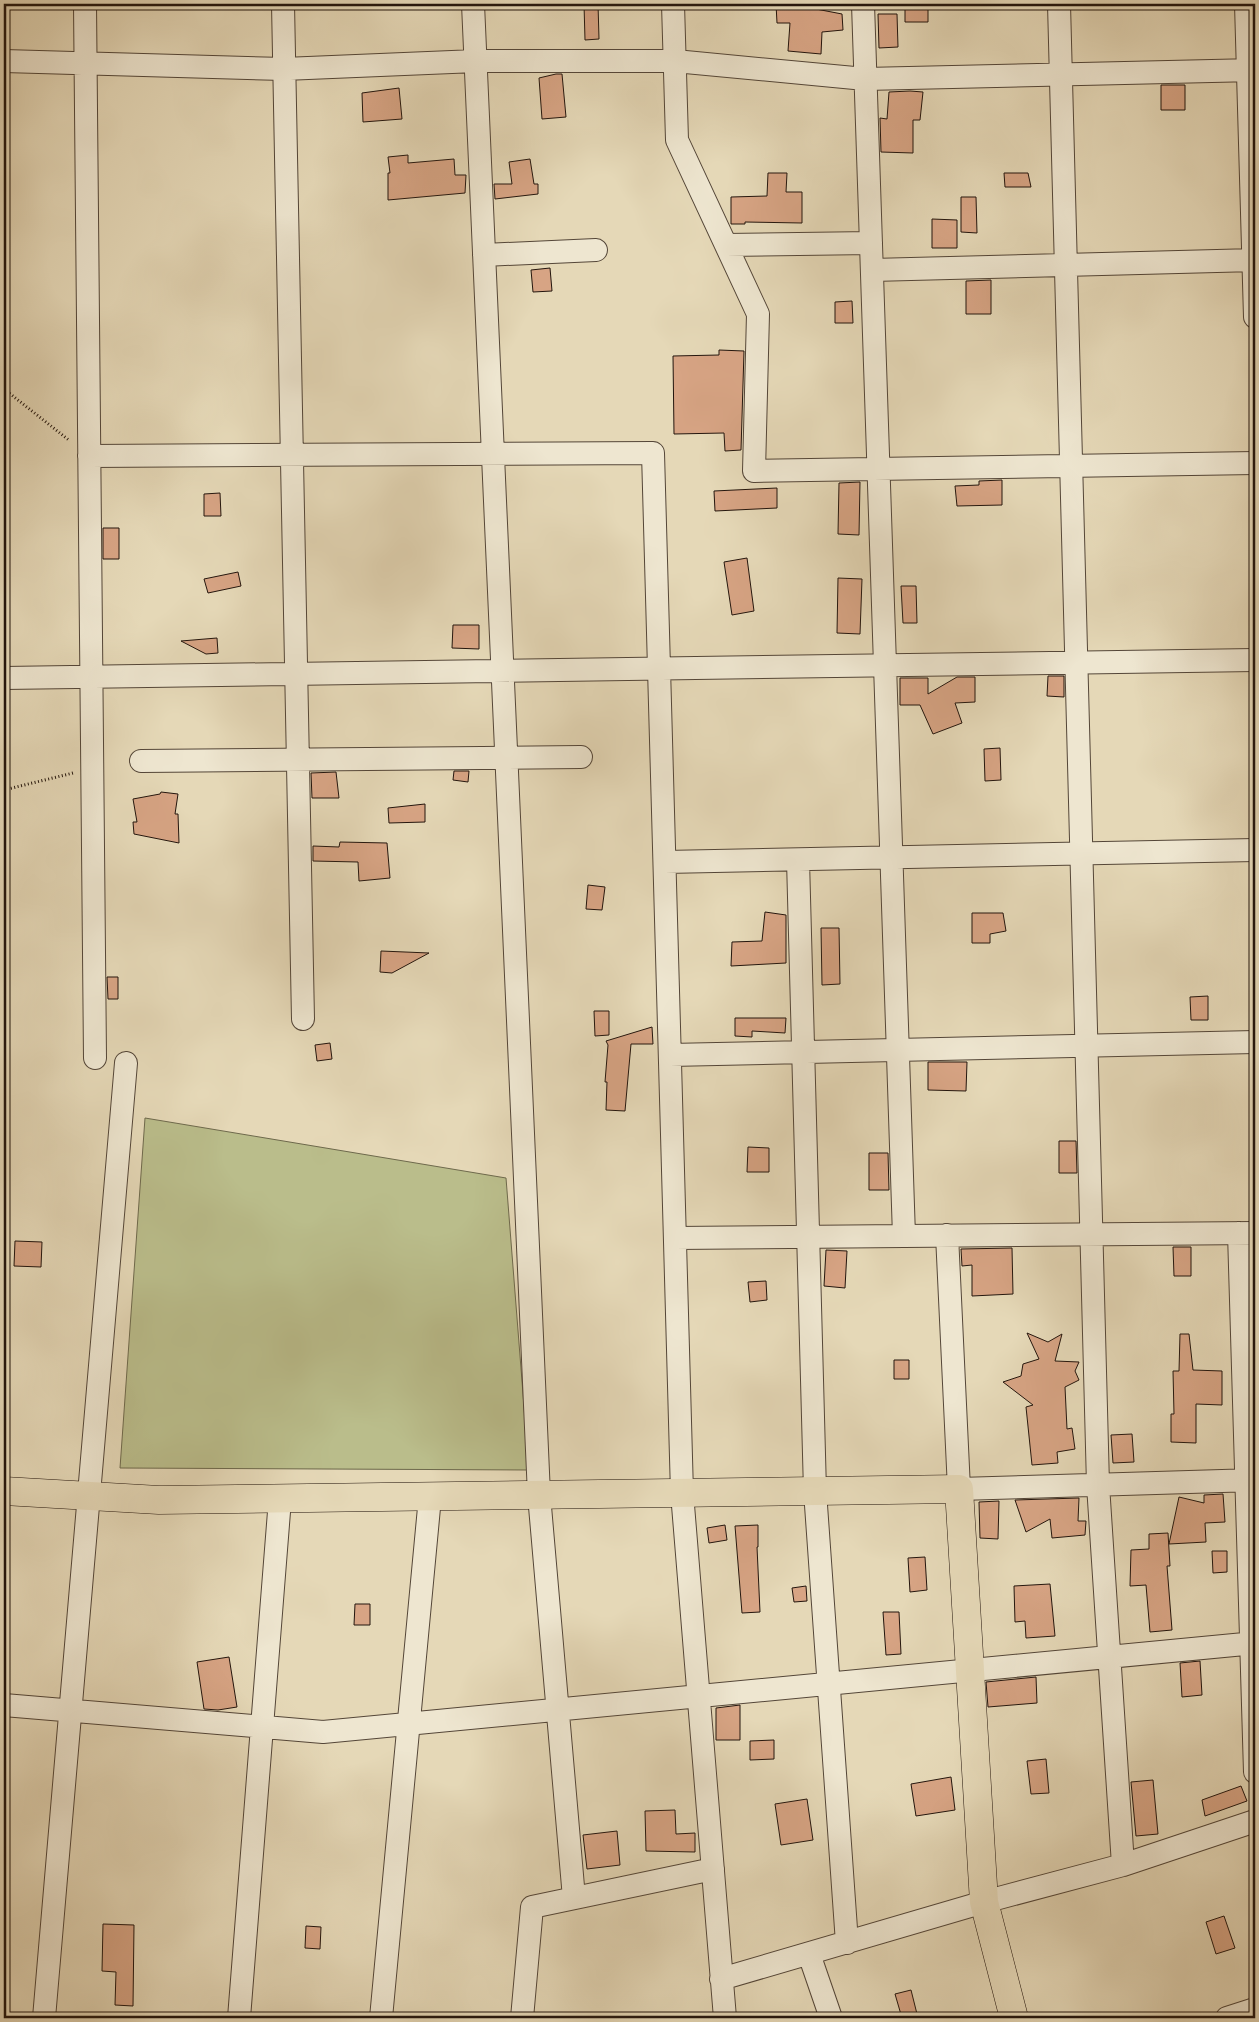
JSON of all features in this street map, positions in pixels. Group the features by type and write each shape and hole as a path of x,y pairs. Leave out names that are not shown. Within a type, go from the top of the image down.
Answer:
{"main road":[{"path":"4,1491 159,1500 959,1489 984,1902 1014,2018"}],"street":[{"path":"85,4 95,1058"},
{"path":"283,4 303,1019"},
{"path":"474,4 539,1495 574,1898"},
{"path":"673,4 677,140 758,314 754,471 1255,463"},
{"path":"863,4 904,1236"},
{"path":"1059,4 1098,1485 1123,1865"},
{"path":"1246,4 1251,70 1255,317"},
{"path":"4,62 284,69 476,61 675,61 865,79 1251,70"},
{"path":"726,245 871,243"},
{"path":"484,254 596,250"},
{"path":"872,270 1254,260"},
{"path":"90,456 653,454 682,1493 724,2018"},
{"path":"4,678 1255,660"},
{"path":"141,761 581,757"},
{"path":"665,862 1255,850"},
{"path":"798,860 815,1491 847,1943"},
{"path":"670,1055 1255,1042"},
{"path":"44,2018 126,1063"},
{"path":"676,1238 1247,1233 1255,1772"},
{"path":"947,1235 959,1489 1251,1480"},
{"path":"380,2018 430,1497"},
{"path":"239,2018 280,1499"},
{"path":"4,1705 323,1732 1253,1644"},
{"path":"721,1979 984,1902 1123,1865 1255,1821"},
{"path":"522,2018 532,1907 713,1868"},
{"path":"809,1954 831,2018"},
{"path":"1227,2018 1255,2009"}],"path":[{"path":"4,389 90,456"}],"green space":[{"path":"145,1118 506,1178 529,1470 120,1468"}],"building":[{"path":"584,4 598,4 599,39 585,40"},
{"path":"776,4 790,4 842,14 843,30 822,32 821,54 788,51 790,23 777,23"},
{"path":"905,4 928,4 928,22 905,22"},
{"path":"878,14 897,14 898,47 879,48"},
{"path":"562,74 566,117 542,119 539,78"},
{"path":"1161,85 1185,85 1185,110 1161,110"},
{"path":"399,88 402,119 363,122 362,93"},
{"path":"889,92 923,92 920,120 913,120 913,153 881,152 880,118 887,119"},
{"path":"408,155 408,163 454,159 455,175 466,175 465,193 388,200 388,173 390,173 388,157"},
{"path":"530,159 534,184 538,184 538,194 495,199 494,184 512,184 509,162"},
{"path":"768,173 787,173 786,192 802,192 802,223 745,222 745,224 731,224 731,197 767,196"},
{"path":"1004,173 1028,173 1031,187 1005,187"},
{"path":"961,197 976,197 977,233 961,232"},
{"path":"932,219 957,220 957,248 932,248"},
{"path":"550,268 552,291 533,292 531,270"},
{"path":"991,280 991,314 966,314 966,281"},
{"path":"852,301 853,323 835,323 835,302"},
{"path":"719,350 744,351 741,450 725,451 724,433 674,434 673,356 719,355"},
{"path":"1002,480 1002,505 957,506 955,486 979,485 979,481"},
{"path":"860,482 859,535 838,534 839,483"},
{"path":"777,488 777,508 715,511 714,491"},
{"path":"220,493 221,516 204,516 204,494"},
{"path":"103,528 119,528 119,559 103,559"},
{"path":"747,558 754,611 732,615 724,562"},
{"path":"238,572 241,586 208,593 204,579"},
{"path":"838,578 862,579 860,634 837,633"},
{"path":"901,586 916,586 917,623 903,623"},
{"path":"453,625 479,625 479,649 452,648"},
{"path":"217,638 218,653 206,654 181,641"},
{"path":"1048,676 1064,676 1064,697 1047,696"},
{"path":"957,677 975,677 975,702 955,703 962,723 933,734 920,705 900,705 900,678 928,678 928,694"},
{"path":"1000,748 1001,780 985,781 984,749"},
{"path":"454,771 469,771 468,782 453,780"},
{"path":"336,772 339,798 312,798 311,773"},
{"path":"161,792 178,794 175,814 178,814 179,843 134,834 133,822 137,822 133,799 160,794"},
{"path":"425,804 425,822 389,823 388,808"},
{"path":"340,842 387,843 390,878 359,881 358,862 313,861 313,846 339,847"},
{"path":"588,885 605,887 602,910 586,909"},
{"path":"765,912 786,915 786,963 731,966 732,942 762,941"},
{"path":"972,913 1003,913 1006,931 990,934 990,943 972,943"},
{"path":"821,928 839,928 840,984 822,985"},
{"path":"381,951 429,953 392,973 380,972"},
{"path":"107,977 118,977 118,999 108,999"},
{"path":"1208,996 1208,1020 1191,1020 1190,997"},
{"path":"594,1011 609,1011 609,1035 595,1036"},
{"path":"735,1018 786,1018 785,1033 752,1031 752,1037 735,1036"},
{"path":"652,1027 653,1044 631,1044 625,1111 606,1110 607,1082 605,1082 608,1045 606,1041"},
{"path":"330,1043 332,1059 317,1061 315,1045"},
{"path":"928,1062 967,1062 966,1091 928,1090"},
{"path":"1059,1141 1076,1141 1077,1173 1059,1173"},
{"path":"748,1147 769,1148 769,1172 747,1172"},
{"path":"869,1153 888,1153 889,1190 869,1190"},
{"path":"15,1241 42,1242 41,1267 14,1266"},
{"path":"1173,1247 1191,1247 1191,1276 1174,1276"},
{"path":"1012,1248 1013,1294 972,1296 972,1265 962,1266 961,1249"},
{"path":"826,1250 847,1251 845,1288 824,1286"},
{"path":"766,1281 767,1300 750,1302 748,1282"},
{"path":"1027,1333 1048,1342 1062,1334 1055,1361 1079,1362 1075,1371 1079,1380 1065,1387 1067,1429 1072,1428 1075,1449 1057,1452 1058,1463 1032,1465 1026,1407 1033,1405 1003,1382 1021,1376 1023,1364 1039,1359"},
{"path":"1180,1334 1189,1334 1193,1370 1222,1371 1222,1405 1196,1404 1196,1443 1171,1442 1171,1414 1174,1414 1173,1371 1179,1371"},
{"path":"894,1360 909,1360 909,1379 894,1379"},
{"path":"1132,1434 1134,1462 1113,1463 1111,1435"},
{"path":"1223,1494 1225,1522 1205,1523 1206,1542 1169,1544 1179,1497 1204,1503 1204,1495"},
{"path":"1079,1498 1078,1521 1086,1521 1085,1535 1052,1538 1050,1519 1026,1532 1015,1500"},
{"path":"999,1501 998,1539 980,1538 979,1502"},
{"path":"725,1525 727,1540 709,1543 707,1528"},
{"path":"758,1525 757,1547 760,1612 742,1613 735,1526"},
{"path":"1168,1533 1170,1566 1167,1566 1172,1630 1150,1632 1146,1585 1130,1586 1131,1550 1149,1549 1149,1534"},
{"path":"1212,1551 1227,1551 1227,1572 1213,1573"},
{"path":"925,1557 927,1590 910,1592 908,1558"},
{"path":"1050,1584 1055,1636 1026,1638 1025,1621 1015,1622 1014,1586"},
{"path":"806,1586 807,1601 794,1602 792,1588"},
{"path":"355,1604 370,1604 370,1625 354,1625"},
{"path":"883,1612 899,1612 901,1654 886,1655"},
{"path":"229,1657 237,1707 218,1710 204,1709 197,1662"},
{"path":"1200,1661 1202,1695 1182,1697 1180,1663"},
{"path":"1036,1677 1037,1703 988,1707 986,1682"},
{"path":"740,1705 740,1740 716,1740 716,1708"},
{"path":"774,1740 774,1759 750,1760 750,1741"},
{"path":"1046,1759 1049,1793 1031,1794 1027,1761"},
{"path":"951,1777 955,1810 916,1816 911,1784"},
{"path":"1153,1780 1158,1834 1136,1836 1131,1782"},
{"path":"1241,1786 1247,1801 1205,1816 1202,1800"},
{"path":"807,1799 813,1840 781,1845 775,1804"},
{"path":"675,1810 676,1834 695,1833 695,1852 646,1851 645,1811"},
{"path":"617,1831 620,1865 587,1869 583,1835"},
{"path":"1224,1916 1235,1948 1216,1954 1206,1922"},
{"path":"103,1924 134,1925 133,2006 115,2005 116,1972 102,1971"},
{"path":"306,1926 321,1927 320,1949 305,1948"},
{"path":"911,1990 918,2018 902,2018 895,1994"}]}
